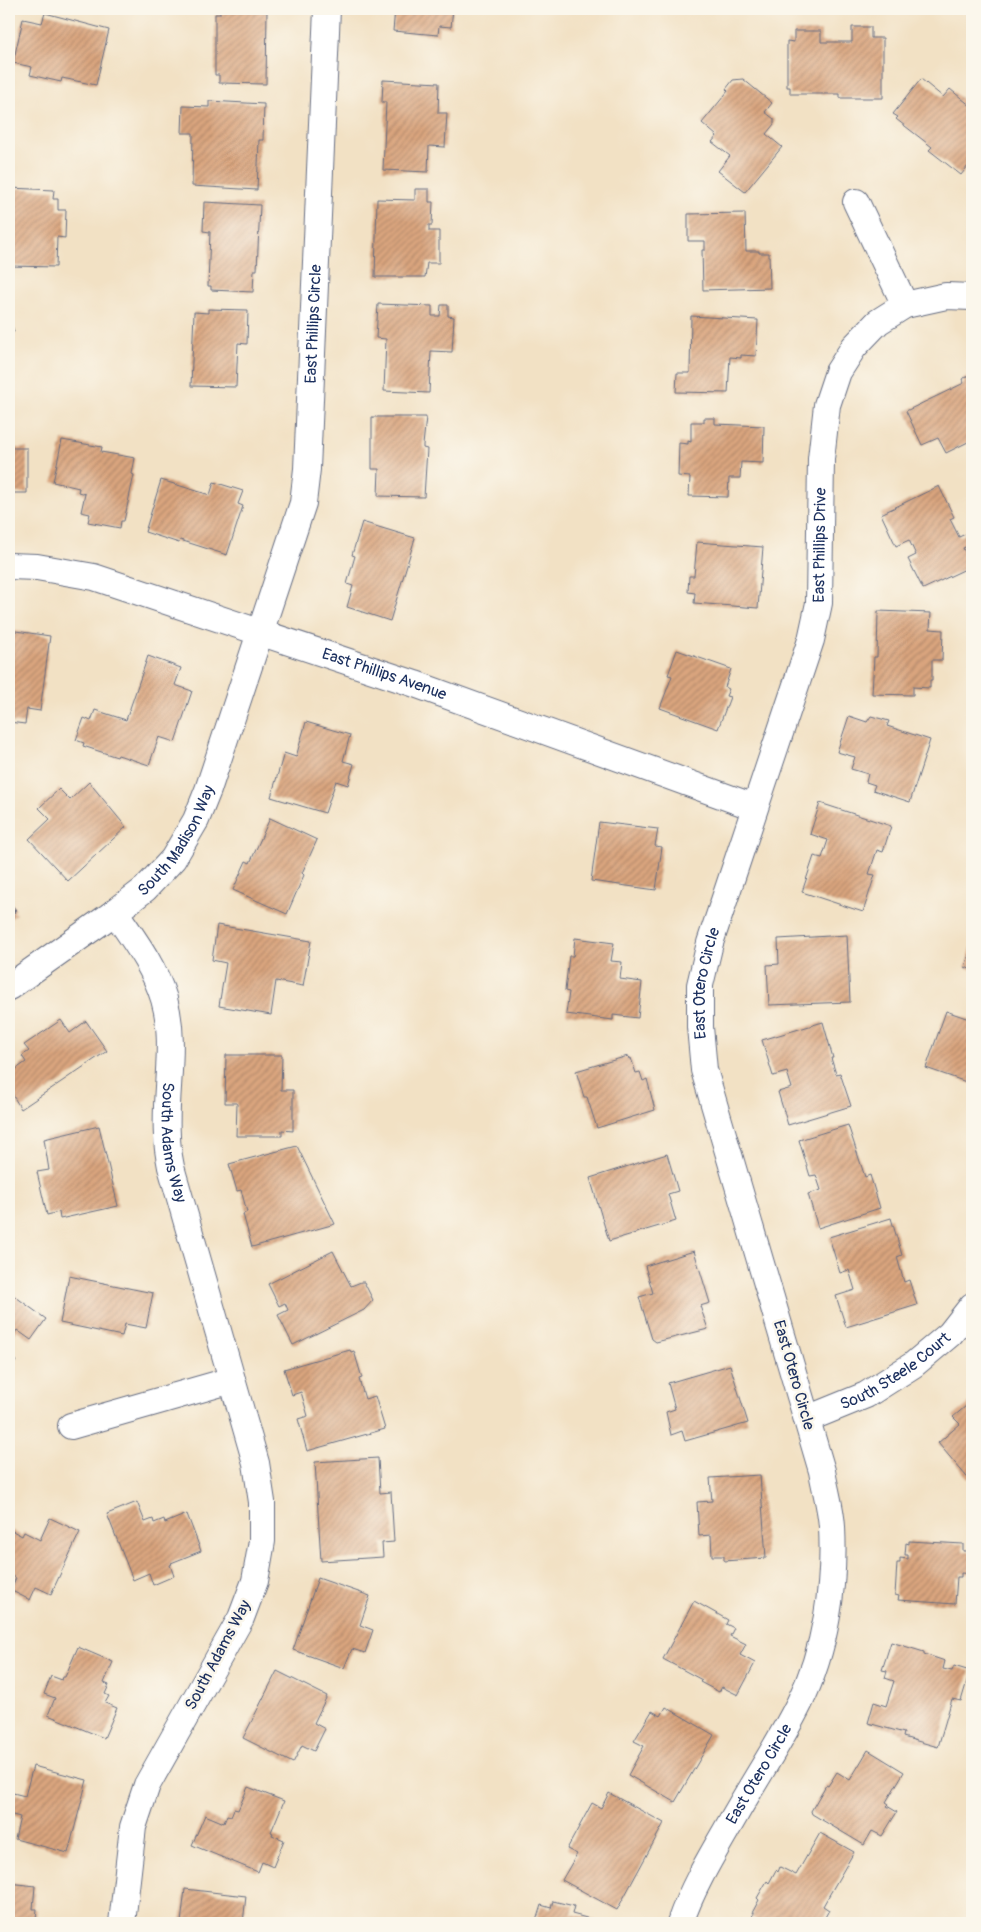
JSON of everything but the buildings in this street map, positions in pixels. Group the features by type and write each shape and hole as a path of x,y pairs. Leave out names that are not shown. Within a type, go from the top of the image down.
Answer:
{"street":[{"name":"East Phillips Circle","path":"261,632 302,503 307,469 327,9"},
{"path":"856,202 905,305"},
{"name":"East Phillips Drive","path":"754,807 811,640 818,603 821,459 827,405 838,372 854,347 878,322 905,305 946,296 972,297"},
{"name":"East Phillips Avenue","path":"9,566 37,567 94,578 261,632 415,684 754,807"},
{"name":"South Madison Way","path":"9,986 145,889 173,859 196,820 208,790 261,632"},
{"name":"East Otero Circle","path":"680,1923 701,1874 800,1703 818,1658 827,1619 831,1571 832,1526 822,1471 704,1070 700,1027 700,985 710,943 754,807"},
{"name":"South Adams Way","path":"115,912 150,965 164,1000 169,1030 167,1136 171,1167 256,1463 262,1502 262,1542 255,1580 241,1618 147,1785 133,1827 122,1923"},
{"name":"South Steele Court","path":"807,1419 866,1395 913,1366 950,1334 972,1306"},
{"path":"71,1426 232,1380"}]}
